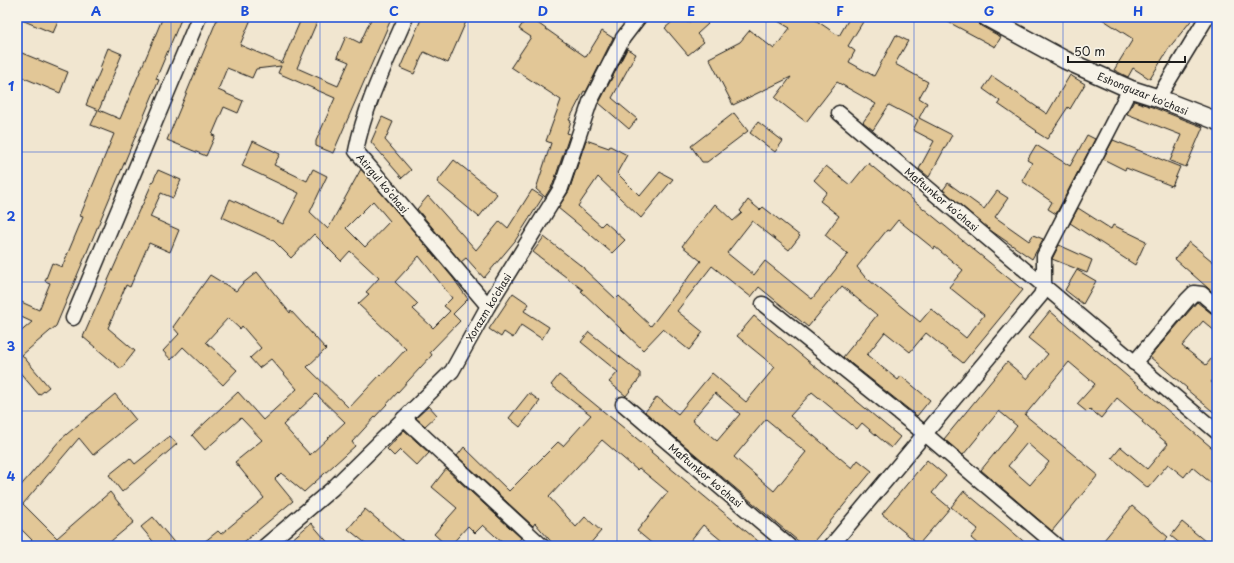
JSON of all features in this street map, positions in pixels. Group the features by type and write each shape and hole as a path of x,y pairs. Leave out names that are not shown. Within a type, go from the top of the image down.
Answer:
{"street":[{"path":"73,318 199,17"},
{"name":"Atirgul koʻchasi","path":"406,17 366,110 356,151 488,306"},
{"name":"Xorazm ko'chasi","path":"265,546 332,489 452,371 488,306 562,188 590,102 623,38 639,17"},
{"name":"Eshonguzar ko'chasi","path":"986,17 1065,60 1130,89 1158,98 1217,121"},
{"path":"1158,98 1207,17"},
{"path":"831,546 924,433 1042,295 1044,285 1044,256 1130,89"},
{"name":"Maftunkor koʻchasi","path":"839,113 1217,432"},
{"path":"1134,363 1194,293 1202,294 1217,307"},
{"path":"763,304 924,433 1057,546"},
{"name":"Maftunkor koʻchasi","path":"622,404 789,546"},
{"path":"404,418 542,546"}],"building":[{"path":"17,17 60,17 53,33"},
{"path":"163,17 182,17 156,79 159,80 56,326 22,355 49,387 39,395 17,369 17,335 32,322 17,315 17,300 39,310 50,283 45,281 52,263 62,267 83,217 80,216 114,134 91,125 98,110 86,105 108,48 122,54 99,110 120,119"},
{"path":"218,17 252,17 240,45 282,63 302,17 319,17 297,68 338,86 349,62 337,57 346,36 360,43 372,17 392,17 333,153 316,146 316,141 335,98 278,73 281,66 256,69 252,78 227,68 218,90 243,101 238,113 224,107 212,135 215,136 206,156 167,140"},
{"path":"422,17 468,17 448,63 424,52 414,74 400,68"},
{"path":"527,17 586,57 602,31 613,38 586,92 584,91 569,120 571,121 567,133 570,134 553,184 545,197 536,189 551,143 546,141 561,100 511,67 531,37 519,29"},
{"path":"678,17 682,17 688,23 695,17 702,17 708,24 697,34 704,42 688,55 665,28"},
{"path":"771,17 811,17 839,36 850,17 866,17 848,46 855,51 849,62 874,76 896,35 908,41 895,64 928,82 919,98 927,103 919,118 952,135 929,177 919,169 934,141 913,130 918,120 889,105 873,130 863,122 876,104 837,82 806,122 775,98 791,77 733,105 709,58 740,42 750,30 774,49 790,28"},
{"path":"939,17 969,17 981,26 1001,37 995,47"},
{"path":"1099,17 1194,17 1169,48 1150,79 1133,68 1128,77 1114,70 1133,39"},
{"path":"627,49 636,54 612,98 637,119 629,129 599,103"},
{"path":"17,51 68,72 60,93 17,75"},
{"path":"1070,75 1085,84 1070,109 1068,107 1047,139 998,104 1000,101 983,89 992,76 1047,114"},
{"path":"1134,101 1203,127 1186,167 1170,161 1181,135 1127,114"},
{"path":"734,113 748,131 707,162 702,162 691,146"},
{"path":"382,117 393,122 385,140 411,170 402,178 371,142"},
{"path":"758,122 783,141 775,152 750,133"},
{"path":"1087,135 1095,139 1056,214 1048,209 1052,202 1022,181 1032,163 1027,160 1036,145 1070,166"},
{"path":"586,140 609,148 610,146 627,155 617,173 640,196 660,172 673,179 641,218 598,177 578,206 601,226 605,222 625,240 612,253 558,208 569,191"},
{"path":"1113,140 1180,167 1172,186 1126,168 1125,170 1103,159"},
{"path":"253,141 280,154 274,165 307,181 313,169 327,176 310,212 328,229 361,169 453,278 468,299 453,314 460,321 430,352 432,355 352,442 355,446 304,492 281,473 275,479 293,501 239,546 199,546 218,531 221,534 264,498 235,462 262,440 241,418 205,450 192,435 238,392 263,420 297,389 271,359 259,368 250,358 261,348 242,326 240,329 228,318 206,342 237,370 223,385 183,347 171,360 163,351 179,334 173,327 210,275 236,291 257,272 290,313 291,311 326,349 307,367 349,408 406,349 358,304 369,294 366,292 379,278 350,251 341,261 314,234 291,258 274,241 222,217 230,199 283,224 299,193 242,166","holes":["373,201 390,221 365,247 346,228","419,256 452,298 444,306 450,311 433,328 413,309 418,304 395,282","316,394 345,422 310,455 283,425"]},
{"path":"454,160 497,194 479,217 437,182"},
{"path":"868,163 1023,290 963,363 926,333 910,352 885,332 867,355 898,380 901,376 930,400 917,416 843,357 877,315 842,286 808,327 759,287 751,297 712,266 677,311 703,332 689,350 663,329 643,350 581,291 583,290 533,252 544,237 584,268 616,299 619,296 651,326 701,261 682,246 715,204 733,221 742,213 740,211 748,200 760,210 763,207 800,236 789,250 752,221 727,253 754,275 765,261 812,299 848,254 825,235 839,216 820,201 827,192 814,180 826,166 850,185","holes":["898,220 934,249 935,247 963,270 949,287 984,315 966,338 931,309 920,322 864,276 857,267 887,230 889,231"]},
{"path":"158,170 181,180 173,198 161,193 150,217 179,230 170,252 149,243 130,287 126,285 108,328 135,351 121,369 83,337"},
{"path":"948,183 984,209 997,191 1008,198 995,217 1029,241 1033,235 1043,239 1032,259 990,230 943,190"},
{"path":"532,190 543,197 515,241 484,278 466,258 461,262 417,209 428,196 476,250 500,221 508,228"},
{"path":"1078,208 1111,229 1113,225 1146,241 1135,265 1070,223"},
{"path":"1189,242 1217,265 1217,296 1175,259"},
{"path":"1059,245 1092,260 1087,273 1052,259"},
{"path":"1077,270 1096,281 1083,304 1065,290"},
{"path":"513,293 529,304 524,311 549,327 542,339 521,325 513,338 504,332 501,337 489,329"},
{"path":"1197,302 1211,313 1217,315 1217,333 1203,321 1182,346 1206,365 1217,352 1217,375 1211,382 1217,387 1217,415 1150,357"},
{"path":"1050,311 1217,452 1217,488 1192,467 1184,477 1168,464 1148,488 1112,458 1121,447 1147,469 1168,444 1117,398 1101,418 1090,409 1087,412 1077,404 1095,384 1069,362 1025,415 1098,475 1052,531 981,470 1017,426 999,411 963,455 944,439 1007,362 1027,379 1048,354 1028,338","holes":["1027,443 1049,462 1030,485 1008,466"]},
{"path":"754,316 900,437 891,448 862,423 857,429 812,392 790,416 852,468 858,460 872,471 810,546 804,546 645,412 657,397 678,414 712,373 746,402 775,367 737,336","holes":["715,393 740,414 717,441 692,420","766,419 806,452 774,491 734,457"]},
{"path":"589,332 640,373 640,378 626,396 609,382 618,372 581,342"},
{"path":"559,375 652,451 651,452 764,546 728,546 703,525 686,546 655,546 637,531 668,492 639,468 637,470 602,440 549,497 576,527 585,517 601,531 588,546 555,546 535,523 533,526 457,456 464,447 509,491 558,442 563,446 591,415 551,385"},
{"path":"529,393 540,401 520,427 509,418"},
{"path":"115,394 136,420 93,455 79,438 23,504 57,538 110,492 134,522 105,546 38,546 17,525 17,490 61,439"},
{"path":"429,406 437,415 425,426 416,418"},
{"path":"404,430 429,453 417,466 400,450 394,456 387,449"},
{"path":"170,436 177,444 122,492 109,475 130,458 135,464"},
{"path":"927,460 946,476 932,493 950,508 919,544 882,514"},
{"path":"446,469 521,538 514,546 506,546 483,525 475,533 468,526 450,546 447,546 434,534 457,508 432,487"},
{"path":"964,491 1029,546 980,546 971,538 978,529 951,507"},
{"path":"1132,506 1168,537 1161,546 1099,546"},
{"path":"365,509 409,546 369,546 348,529"},
{"path":"153,517 177,546 157,546 141,527"},
{"path":"1182,522 1211,546 1183,546 1171,536"},
{"path":"311,523 331,546 284,546"}]}
